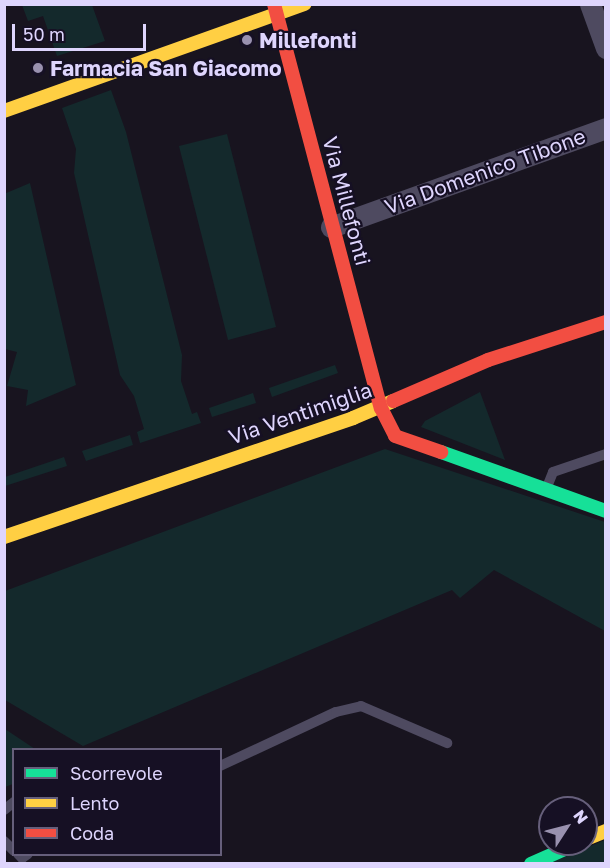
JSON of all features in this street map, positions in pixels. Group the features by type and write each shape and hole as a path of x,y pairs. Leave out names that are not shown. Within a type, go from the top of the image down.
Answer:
{"street":[{"path":"4,111 275,10 305,4"},
{"path":"590,4 606,48"},
{"name":"Via Millefonti","path":"275,10 381,408 395,436 546,490"},
{"name":"Via Domenico Tibone","path":"331,227 606,128"},
{"name":"Via Ventimiglia","path":"4,537 381,408 488,360 606,322"},
{"path":"546,490 606,511"},
{"path":"531,864 549,856"}],"lane":[{"path":"546,490 553,471 606,454"},
{"path":"222,765 336,712 361,706 447,744"}],"green space":[{"path":"22,5 92,5 105,41 57,56 43,16 28,21"},
{"path":"111,90 126,132 182,355 181,381 192,414 197,412 201,423 140,443 137,432 144,429 134,396 120,375 74,173 76,149 62,108"},
{"path":"227,134 276,327 228,340 179,146"},
{"path":"30,183 76,385 26,406 28,390 7,386 17,352 5,349 4,194"},
{"path":"335,365 338,373 272,397 269,388"},
{"path":"480,392 505,460 421,427 425,421"},
{"path":"253,393 256,403 212,417 209,408"},
{"path":"130,435 133,445 86,461 82,451"},
{"path":"385,449 605,522 605,631 494,570 460,598 452,590 83,746 5,700 5,591"},
{"path":"64,457 67,466 5,486 5,477"},
{"path":"5,729 34,748 12,748 12,784 5,787"},
{"path":"605,840 605,863 550,863 567,856 598,856 598,843"}],"traffic: fast":[{"path":"441,452 606,511"},
{"path":"531,864 549,856"}],"traffic: slow":[{"path":"4,111 305,4"},
{"path":"4,537 353,418 393,401"},
{"path":"598,834 606,831"}],"traffic: jam":[{"path":"274,4 381,408 395,436 441,452"},
{"path":"393,401 488,360 606,322"}],"place":[{"name":"Millefonti","path":"247,40"},
{"name":"Farmacia San Giacomo","path":"38,68"}]}
